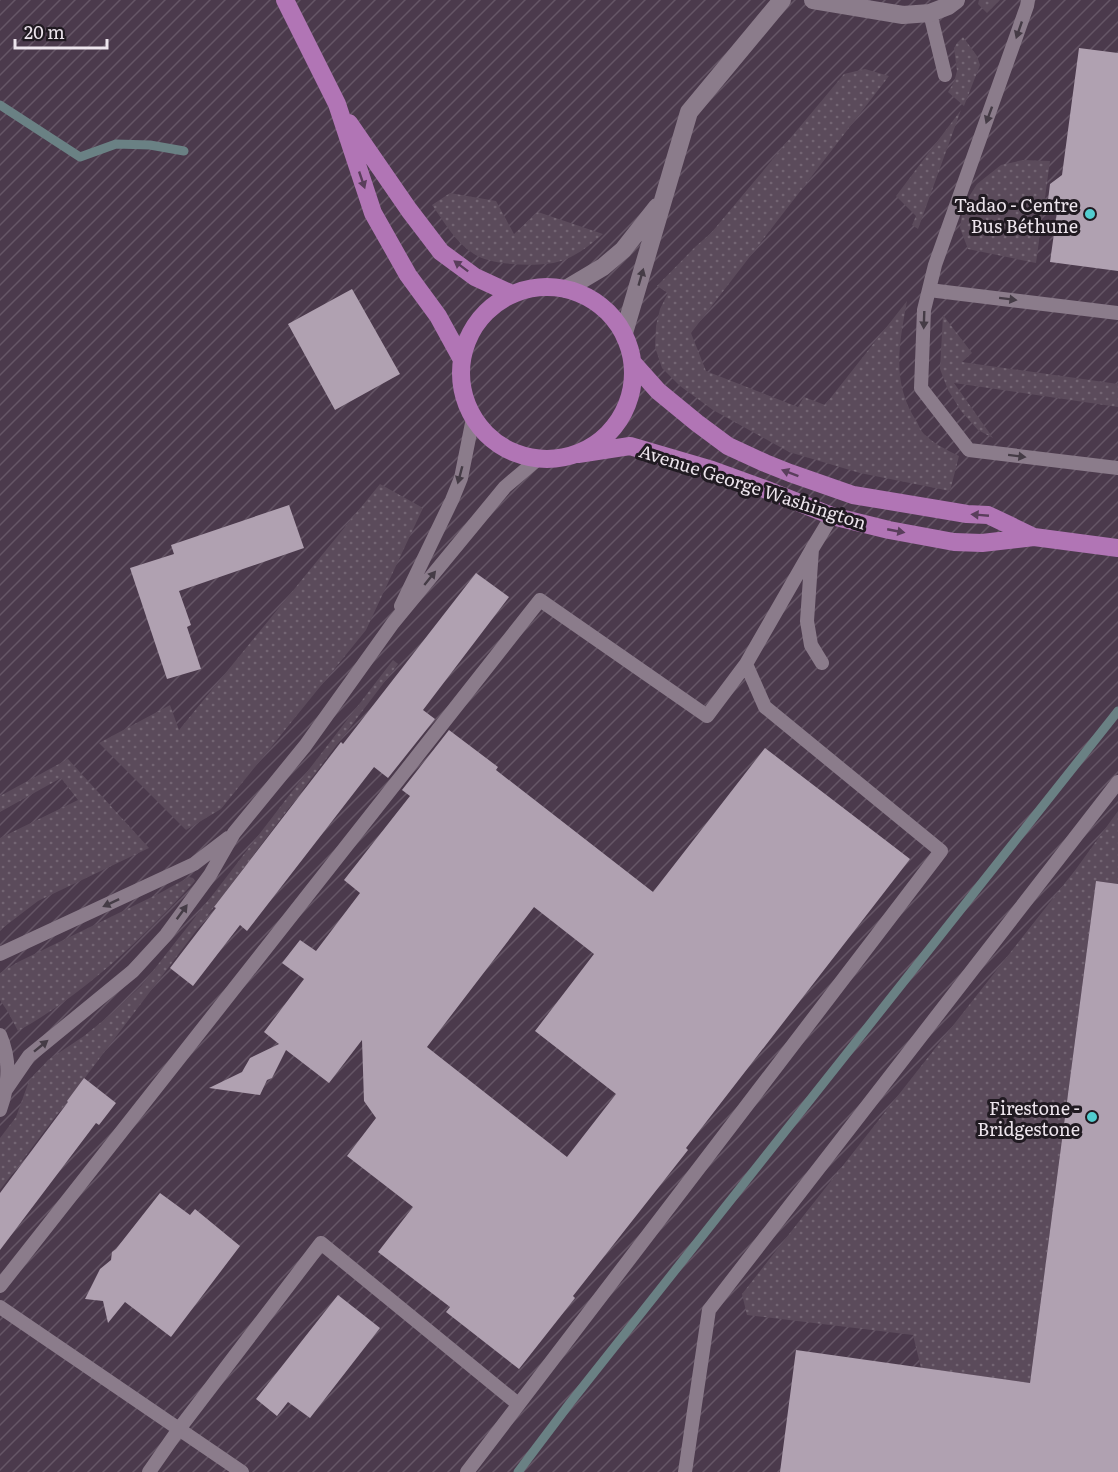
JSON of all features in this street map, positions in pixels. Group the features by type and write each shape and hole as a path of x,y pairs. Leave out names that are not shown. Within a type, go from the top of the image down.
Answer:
{"main road":[{"path":"285,0 337,104 409,210 441,252 475,277 512,294"},
{"path":"337,104 373,213 408,275 438,316 461,358"},
{"path":"529,288 566,289 590,298 610,313 624,333 633,363 632,392 621,418 603,440 578,454 565,458 538,459 518,455 500,446 485,434 465,402 461,384 461,358 465,343 476,323 492,306 512,294 529,288"},
{"name":"Avenue George Washington","path":"633,363 658,392 697,423 728,446 765,463 853,495 967,514 988,515 1034,537"},
{"name":"Avenue George Washington","path":"578,454 630,446 712,470 832,516 889,530 954,542 982,543 1034,537 1118,548"}],"street":[{"path":"624,333 689,112 782,0"},
{"path":"813,0 903,15 930,13 956,0"},
{"path":"566,289 603,267 623,250 664,199"}],"lane":[{"path":"1028,0 935,265 924,310 921,388 969,450 1118,468"},
{"path":"930,13 945,75"},
{"path":"929,290 1118,313"},
{"path":"393,623 461,478 473,418"},
{"path":"5,1091 29,1056 133,971 166,935 210,875 234,833 305,746 393,623 505,487 538,459"},
{"path":"0,1286 540,600 708,717 746,664 832,516"},
{"path":"812,549 807,621 811,645 822,663"},
{"path":"466,1472 941,851 765,707 746,664"},
{"path":"685,1472 708,1310 1118,782"},
{"path":"0,954 194,864 234,833"},
{"path":"0,1035 5,1047 8,1078 0,1110"},
{"path":"149,1472 179,1429 321,1243 518,1404"},
{"path":"0,1306 242,1472"}],"shaded area":[{"path":"0,0 1118,0 1118,1472 0,1472"},
{"path":"979,0 1000,0 987,13 978,4"},
{"path":"963,37 977,56 980,65 964,106 948,92 957,71 954,48"},
{"path":"865,69 889,76 691,333 706,371 798,407 804,397 825,405 907,301 899,363 903,393 923,433 936,444 959,456 950,491 860,473 789,452 713,410 680,386 662,368 655,347 660,309 668,293 657,286 711,233 844,74"},
{"path":"961,110 918,229 912,225 916,216 896,196"},
{"path":"1023,160 1050,161 1036,263 968,249 960,228 963,206 977,184 1001,165"},
{"path":"450,193 496,201 514,234 538,212 603,234 580,252 555,263 532,265 493,261 474,254 461,244 432,205"},
{"path":"943,315 972,353 962,362 1118,384 1118,407 954,383 993,438 978,430 961,411 948,390 940,369"},
{"path":"380,484 423,508 366,630 221,809 186,830 99,743 170,705 179,730"},
{"path":"393,660 398,664 0,1190 0,1138 16,1117 29,1081 48,1060 84,1036 141,986"},
{"path":"68,759 149,848 38,901 0,930 0,838 78,800 61,778 0,812 0,796"},
{"path":"1118,811 1118,884 1096,881 1030,1383 921,1368 913,1335 747,1315 742,1294 1076,869"},
{"path":"189,877 195,881 155,924 112,964 67,1000 18,1031 0,1000 0,973"}],"building":[{"path":"1079,48 1118,53 1118,271 1050,262 1057,212 1048,200 1050,184 1062,175"},
{"path":"352,289 400,374 335,410 288,324"},
{"path":"289,505 304,548 179,591 191,625 187,627 201,669 167,679 130,568 174,554 171,545"},
{"path":"476,573 509,597 423,710 435,719 388,778 374,767 247,931 240,925 193,986 170,968 341,742 343,744"},
{"path":"449,730 498,767 496,770 653,892 765,748 910,859 686,1148 688,1150 573,1296 575,1298 519,1369 446,1312 450,1307 378,1252 413,1207 347,1156 376,1118 364,1101 362,1040 329,1083 286,1050 272,1078 267,1080 260,1095 209,1088 242,1072 250,1058 279,1044 264,1032 304,979 282,963 300,940 316,951 360,893 344,880 410,796 402,790","holes":["534,907 594,954 535,1031 616,1094 567,1157 427,1047"]},
{"name":"Firestone - Bridgestone","path":"1096,881 1118,884 1118,1472 780,1472 796,1350 1030,1383"},
{"path":"84,1078 116,1103 99,1125 96,1123 0,1250 0,1193"},
{"path":"160,1193 190,1215 195,1209 240,1246 171,1337 125,1302 108,1323 103,1301 85,1299 100,1269 111,1260 112,1252"},
{"path":"338,1295 380,1328 310,1418 288,1402 277,1416 256,1399"}],"waterway":[{"path":"0,105 80,157 116,144 150,145 184,151"},
{"path":"518,1472 570,1403 1118,711"}],"place":[{"name":"Tadao - Centre Bus Béthune","path":"1090,214"},
{"name":"Firestone - Bridgestone","path":"1092,1117"}]}
